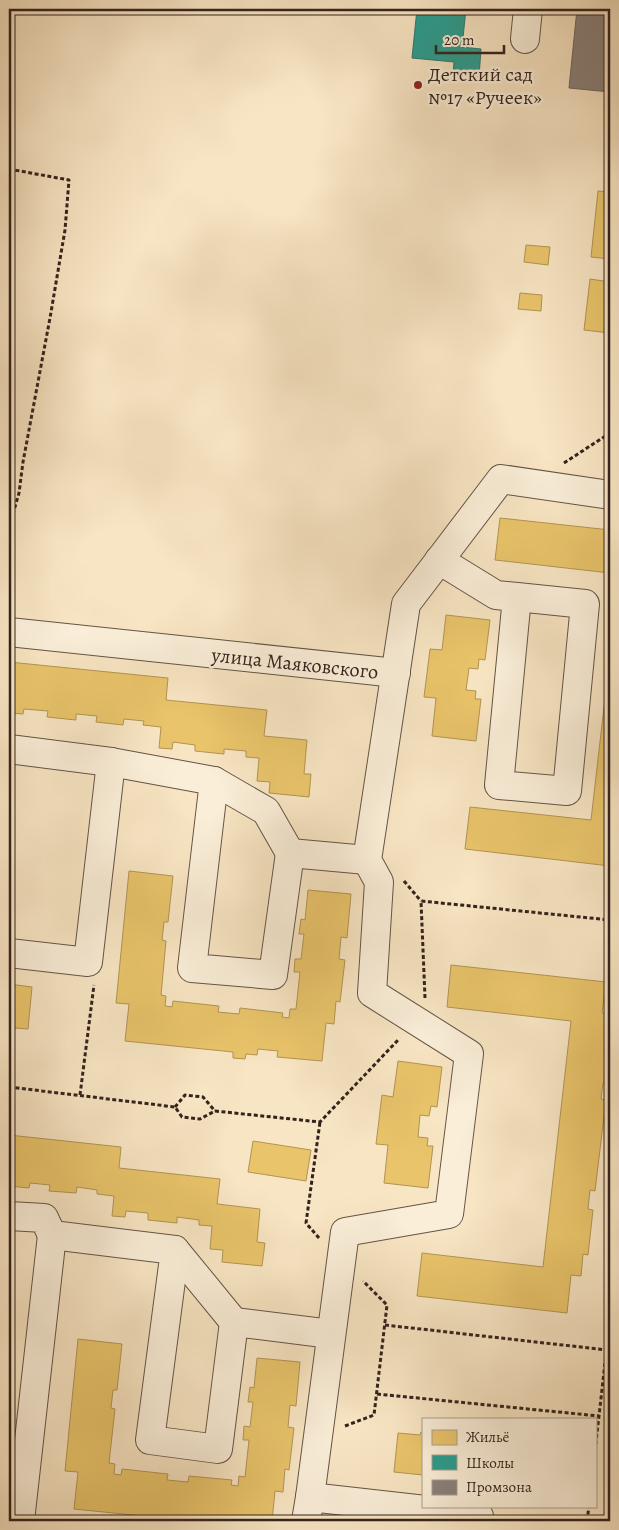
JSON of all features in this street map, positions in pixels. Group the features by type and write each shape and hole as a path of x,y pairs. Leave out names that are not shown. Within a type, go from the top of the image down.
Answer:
{"lane":[{"path":"525,39 528,9"},
{"name":"улица Маяковского","path":"9,632 396,673 406,604 501,479 610,495"},
{"path":"439,560 496,596 517,597 585,604 567,791 499,784 517,597"},
{"path":"396,673 367,860 379,882 372,993 469,1054 449,1214 345,1232 308,1509 479,1516 478,1521"},
{"path":"9,749 111,762 214,781 266,811 290,853 273,974 192,968 214,781"},
{"path":"9,953 88,962 111,762"},
{"path":"290,853 367,860"},
{"path":"9,1216 44,1218 52,1235 20,1427 20,1521"},
{"path":"52,1235 175,1250 234,1322 331,1334"},
{"path":"175,1250 150,1440 218,1449 234,1322"}],"path":[{"path":"9,170 69,180 65,230 52,308 23,462 19,493 9,528"},
{"path":"563,463 610,433"},
{"path":"9,1087 175,1107 182,1117 200,1119 215,1111 320,1122 417,1021 425,1010 421,901 610,920"},
{"path":"175,1107 185,1095 202,1097 215,1111"},
{"path":"596,1442 610,1319"},
{"path":"385,1325 607,1350"},
{"path":"377,1394 599,1416"},
{"path":"587,1521 589,1508"}],"building: Жильё":[{"path":"598,191 610,192 610,259 591,257"},
{"path":"526,245 550,247 548,265 524,262"},
{"path":"590,279 610,282 610,333 584,330"},
{"path":"520,293 542,295 541,311 518,309"},
{"path":"500,518 610,530 610,573 495,560"},
{"path":"446,615 490,620 485,660 479,659 478,669 469,668 466,690 476,691 475,699 481,699 476,741 432,736 436,698 424,697 430,649 442,650"},
{"path":"610,655 610,866 465,849 470,807 591,820"},
{"path":"9,662 168,678 166,700 267,710 264,736 307,740 304,774 311,774 309,797 269,793 270,782 257,781 259,758 246,757 246,751 224,749 224,754 195,751 195,745 173,742 172,749 159,748 161,727 143,725 144,721 124,719 123,725 96,722 97,716 76,714 76,720 47,717 48,711 24,709 23,714 9,713"},
{"path":"129,871 173,876 168,922 164,922 162,940 166,941 161,995 166,996 165,1006 172,1007 173,1001 219,1006 218,1012 239,1014 240,1008 283,1013 282,1017 289,1018 290,1009 296,1009 300,972 294,972 295,959 301,959 304,934 299,934 301,919 305,920 308,890 351,894 347,938 341,937 339,959 345,960 340,1002 336,1001 334,1024 326,1023 322,1061 277,1057 278,1051 258,1049 257,1055 246,1054 245,1059 233,1058 233,1052 125,1041 129,1004 116,1003"},
{"path":"451,965 606,982 602,1013 610,1014 607,1036 610,1036 610,1052 607,1083 603,1083 601,1099 606,1100 595,1191 590,1190 588,1209 593,1210 588,1255 583,1254 581,1276 571,1275 567,1313 417,1296 422,1253 543,1267 571,1021 447,1007"},
{"path":"9,984 32,987 28,1029 15,1028 14,1033 9,1032"},
{"path":"398,1061 442,1067 437,1107 431,1106 429,1116 420,1115 418,1137 428,1138 427,1146 433,1146 428,1188 384,1183 388,1145 376,1144 382,1095 393,1097"},
{"path":"9,1135 121,1147 119,1168 220,1179 217,1204 260,1209 257,1242 265,1243 262,1266 222,1262 223,1250 210,1249 212,1226 199,1225 199,1220 177,1217 177,1223 148,1220 148,1213 126,1211 125,1217 112,1216 114,1196 97,1194 97,1190 77,1187 76,1193 49,1191 50,1185 30,1183 29,1188 9,1186"},
{"path":"253,1141 311,1150 306,1181 248,1172"},
{"path":"78,1339 122,1344 117,1390 113,1390 111,1408 115,1409 109,1463 115,1464 114,1474 121,1475 122,1469 168,1474 167,1480 188,1482 189,1476 232,1480 231,1485 238,1486 239,1476 245,1477 249,1440 243,1440 244,1426 250,1427 253,1402 248,1402 250,1387 254,1388 257,1358 300,1362 296,1406 290,1405 288,1427 294,1428 289,1470 285,1469 283,1492 275,1491 272,1521 226,1521 227,1519 207,1517 206,1521 182,1521 74,1509 78,1472 65,1471"},
{"path":"422,1432 422,1475 394,1472 398,1433 420,1435"}],"building: Школы":[{"path":"417,9 466,9 462,47 481,49 479,77 453,75 454,62 412,58"}],"building: Промзона":[{"path":"577,9 610,9 606,68 610,68 610,92 569,88"}],"place":[{"name":"Детский сад №17 «Ручеек»","path":"418,85"}]}
